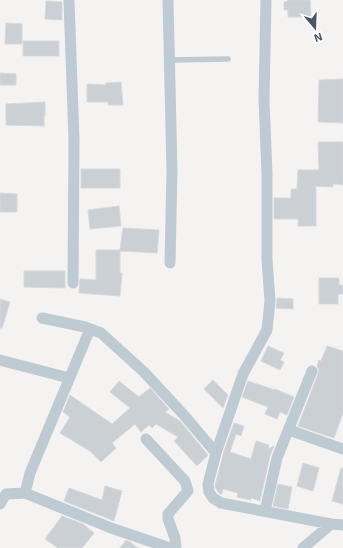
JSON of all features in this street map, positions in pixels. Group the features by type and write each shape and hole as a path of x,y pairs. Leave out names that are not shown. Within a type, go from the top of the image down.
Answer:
{"street":[{"path":"69,0 74,140 73,283"},
{"path":"168,0 172,171 170,263"},
{"path":"266,0 264,100 268,174 268,259 270,301 267,330 243,374 216,453 208,484 209,492 213,498 221,503 343,525"},
{"path":"42,318 90,329 100,333 144,372 183,414 216,453"},
{"path":"24,493 30,473 90,329"},
{"path":"0,360 69,378"},
{"path":"265,511 277,458 312,371"},
{"path":"289,430 343,449"},
{"path":"146,439 186,481 188,491 168,514 168,519 175,538 176,548"},
{"path":"0,504 6,494 24,493 111,528 170,548"},
{"path":"303,548 331,524"}],"lane":[{"path":"169,60 228,58"}],"building":[{"path":"288,0 310,0 311,17 288,17 288,10 284,10 284,2"},
{"path":"46,1 62,2 62,20 45,19"},
{"path":"6,23 22,24 22,44 5,44"},
{"path":"23,41 59,41 59,56 23,56"},
{"path":"0,73 16,74 16,85 0,85"},
{"path":"343,79 343,123 318,122 319,80"},
{"path":"121,82 123,105 108,105 108,102 87,102 87,84 106,85 106,83"},
{"path":"45,102 44,126 6,125 6,104"},
{"path":"318,142 343,142 343,185 333,184 333,187 316,186 316,226 298,226 298,219 274,219 274,198 291,198 291,189 297,189 298,170 319,170"},
{"path":"81,169 120,169 120,188 81,188"},
{"path":"0,193 17,194 17,212 0,212"},
{"path":"119,206 121,226 90,229 88,210"},
{"path":"123,228 159,230 157,253 120,251 120,273 122,273 120,296 79,293 80,279 96,280 96,250 120,250"},
{"path":"24,271 65,271 65,288 24,287"},
{"path":"319,278 339,278 339,285 343,285 343,294 338,294 338,304 319,304"},
{"path":"277,298 293,299 293,309 276,308"},
{"path":"0,299 10,302 2,328 0,328"},
{"path":"268,346 284,353 280,360 284,362 280,370 261,361"},
{"path":"327,346 343,351 343,413 334,438 298,426 318,374 319,370 317,366 319,360 321,361"},
{"path":"213,380 228,395 223,408 204,389"},
{"path":"119,381 139,397 150,388 169,409 165,412 180,421 208,455 197,466 174,441 178,437 156,424 152,428 149,425 141,432 135,424 112,443 116,448 101,462 90,451 60,433 70,417 63,412 70,395 112,424 130,408 110,392"},
{"path":"248,381 275,389 294,397 287,415 280,412 277,419 265,414 268,407 242,397"},
{"path":"234,423 244,426 241,436 236,434 230,452 251,459 256,441 269,445 268,449 274,446 270,456 260,501 251,498 251,500 237,497 238,493 223,489 222,494 220,494 215,486 224,451"},
{"path":"303,463 319,468 313,491 297,486"},
{"path":"341,468 343,468 343,504 332,501"},
{"path":"278,484 292,487 288,509 273,506"},
{"path":"105,486 122,491 114,521 64,501 69,488 102,500"},
{"path":"62,516 83,524 94,533 82,548 58,548 45,539"},
{"path":"126,540 130,542 138,548 120,548"}]}
